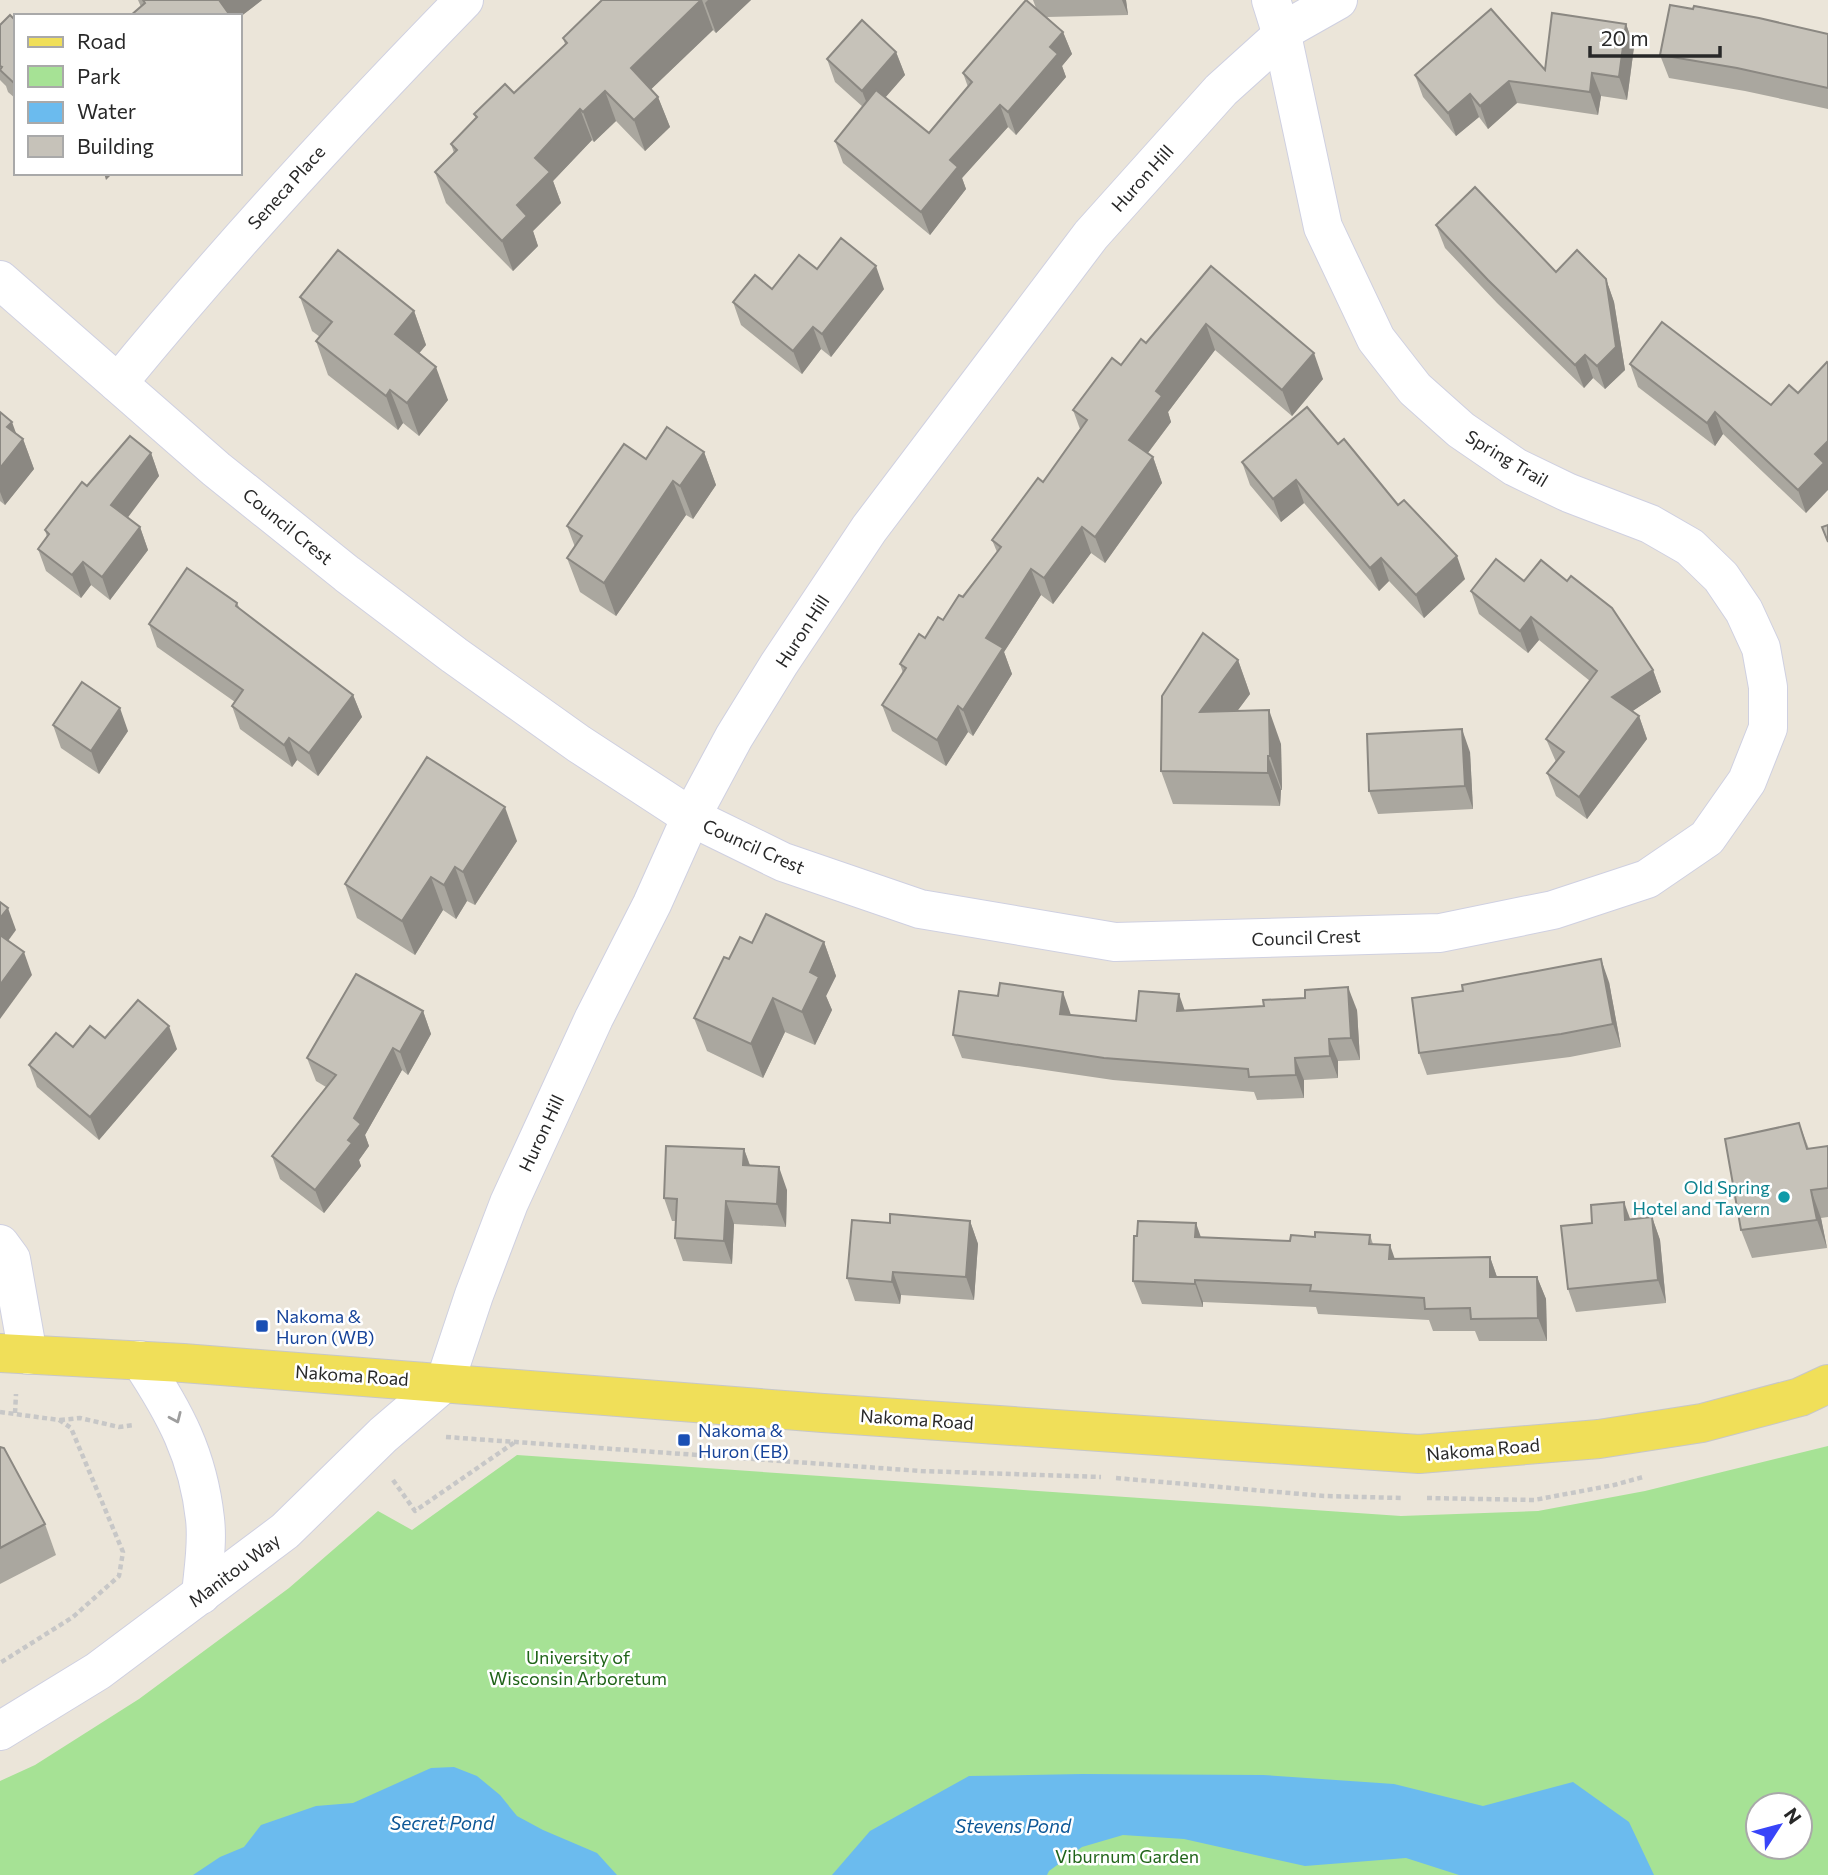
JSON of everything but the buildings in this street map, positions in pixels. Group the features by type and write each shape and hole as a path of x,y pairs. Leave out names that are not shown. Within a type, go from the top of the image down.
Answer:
{"main road":[{"name":"Nakoma Road","path":"14,1354 445,1381 837,1414 1419,1454 1599,1439 1702,1423 1800,1397 1828,1384"}],"street":[{"name":"Seneca Place","path":"118,383 181,306 344,123 464,0"},
{"name":"Huron Hill","path":"445,1381 509,1203 594,1018 652,904 691,817 734,737 779,664 869,528 1091,235 1221,90 1277,17 1292,26 1338,0"},
{"name":"Spring Trail","path":"1277,17 1324,227 1376,339 1415,389 1461,430 1516,467 1569,493 1650,524 1690,547 1721,577 1744,611 1761,648 1768,687 1768,727 1747,781 1707,838"},
{"name":"Council Crest","path":"0,280 216,468 347,574 443,647 579,744 691,817 783,862 920,909 1115,943 1440,933 1553,910 1647,879 1707,838"},
{"path":"0,1244 11,1259 14,1354"},
{"path":"140,1360 172,1409 195,1462 206,1521 201,1595"},
{"name":"Manitou Way","path":"0,1731 98,1671 285,1531 369,1448 445,1381"}],"path":[{"path":"15,1413 16,1394"},
{"path":"0,1412 59,1420 80,1418 119,1427 136,1425"},
{"path":"0,1663 73,1617 119,1576 123,1552 71,1428 59,1420"},
{"path":"369,1448 415,1511 515,1442"}],"green space":[{"name":"University of Wisconsin Arboretum","path":"1828,1446 1828,1875 0,1875 0,1781 35,1765 139,1699 289,1588 378,1511 412,1530 517,1455 1401,1516 1538,1511 1645,1491"}],"water":[{"name":"Secret Pond","path":"454,1767 477,1776 500,1795 517,1816 597,1853 617,1875 193,1875 220,1857 244,1847 261,1825 316,1806 353,1803 431,1768"},
{"name":"Stevens Pond","path":"1263,1775 1394,1784 1483,1806 1573,1782 1629,1822 1654,1875 1459,1875 1406,1858 1305,1866 1184,1839 1123,1835 1082,1847 1047,1875 832,1875 870,1831 969,1776"}],"place":[{"name":"Old Spring Hotel and Tavern","path":"1784,1197"},
{"name":"Nakoma & Huron (WB)","path":"262,1326"},
{"name":"Nakoma & Huron (EB)","path":"684,1440"}],"park label":[{"name":"Viburnum Garden","path":"1127,1856"}]}
